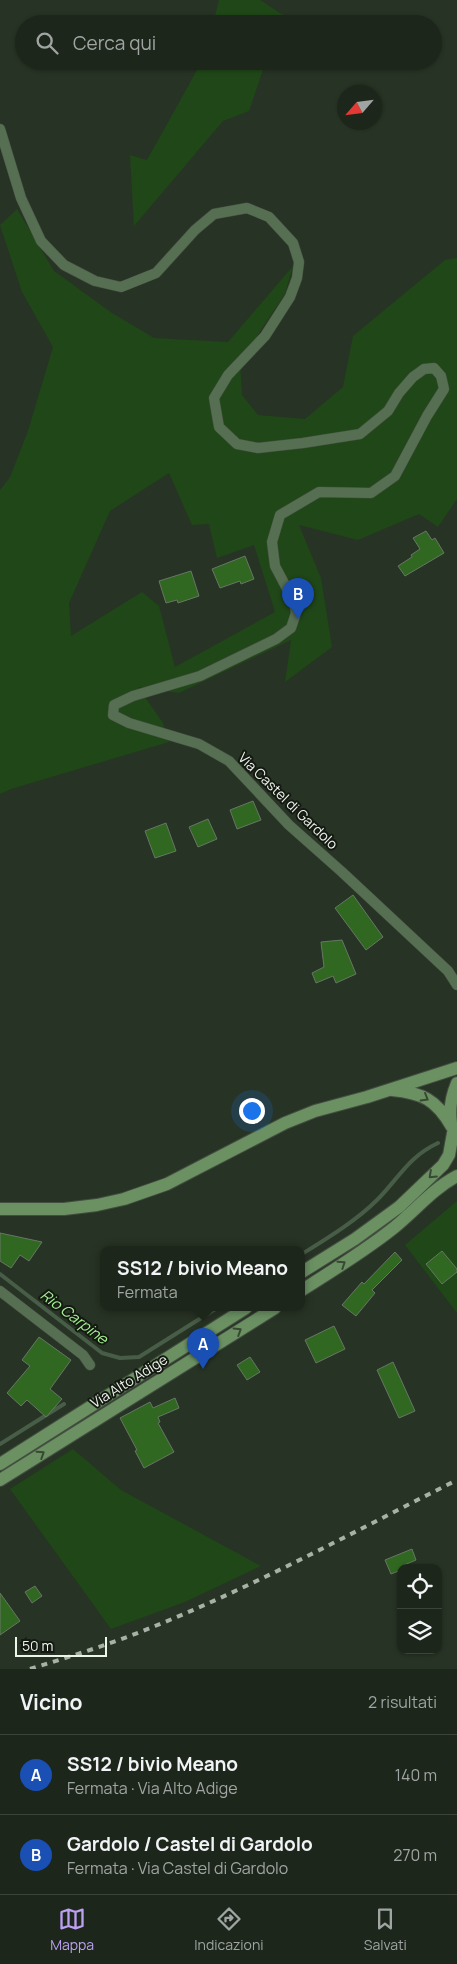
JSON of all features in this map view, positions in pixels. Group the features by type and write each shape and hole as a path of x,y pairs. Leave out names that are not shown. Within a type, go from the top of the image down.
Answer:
{"main road":[{"path":"0,1209 64,1209 97,1205 124,1198 167,1184 284,1123 457,1068"},
{"path":"305,1270 355,1239 398,1207 443,1165 454,1133 449,1113 451,1097 457,1083"},
{"path":"387,1090 414,1093 427,1098 445,1114 454,1133"},
{"path":"305,1288 382,1237 412,1214 438,1188 457,1176"},
{"name":"Via Alto Adige","path":"0,1464 241,1311"},
{"name":"Via Alto Adige","path":"0,1480 270,1311"}],"street":[{"name":"Via Castel di Gardolo","path":"0,130 21,198 41,241 64,265 95,281 121,287 156,273 195,230 214,214 247,208 269,217 293,244 299,262 297,278 290,297 265,336 228,375 214,398 219,427 237,444 258,448 360,434 388,411 399,393 413,377 424,369 434,368 441,376 444,389 427,416 395,476 371,493 319,492 280,515 272,542 275,566 294,602 296,613 291,628 276,639 200,676 114,704 113,715 128,723 199,744 229,761 289,825 448,971 457,985"},
{"path":"0,1292 83,1355 90,1365"}],"green space":[{"path":"219,0 260,0 283,15 215,15"},
{"path":"197,70 263,70 249,111 223,121 134,226 130,155 147,160"},
{"path":"17,209 54,271 112,313 154,338 228,342 293,266 285,294 240,362 242,395 258,415 305,419 343,387 353,336 445,260 457,258 457,499 438,527 419,514 358,540 299,525 321,578 332,647 285,682 291,640 179,693 138,687 163,723 169,742 11,789 0,794 0,490 10,477 28,431 53,347 22,292 0,225","holes":["169,473 192,525 209,524 217,558 254,545 275,612 175,667 159,606 142,592 71,636 69,603 110,511"]},
{"path":"457,1201 457,1313 405,1245"},
{"path":"73,1449 121,1490 261,1566 185,1602 111,1629 10,1489"}],"building":[{"path":"426,531 432,540 435,538 444,553 405,576 398,566 420,549 413,538"},
{"path":"245,556 254,579 241,584 240,581 220,588 212,569"},
{"path":"191,571 199,596 178,603 177,600 166,603 159,581"},
{"path":"253,801 261,820 237,829 230,810"},
{"path":"208,819 217,839 198,847 189,827"},
{"path":"166,823 176,851 155,858 145,831"},
{"path":"353,895 383,937 366,950 335,908"},
{"path":"342,940 356,974 336,983 333,976 316,983 312,973 324,967 321,942"},
{"path":"0,1233 42,1242 29,1261 20,1255 11,1268 0,1261"},
{"path":"442,1251 457,1269 457,1272 442,1284 426,1264"},
{"path":"395,1252 402,1260 372,1290 375,1293 356,1316 342,1305 362,1282 364,1284"},
{"path":"334,1326 345,1349 316,1363 305,1340"},
{"path":"39,1337 71,1360 50,1389 62,1399 46,1417 27,1400 21,1406 7,1393 30,1366 22,1360"},
{"path":"250,1357 260,1372 247,1380 237,1365"},
{"path":"393,1362 415,1411 399,1418 377,1370"},
{"path":"175,1398 179,1408 158,1417 160,1422 158,1423 174,1452 144,1468 120,1418 150,1402 153,1408"},
{"path":"412,1549 416,1560 406,1564 397,1564 397,1572 391,1574 385,1560"},
{"path":"35,1586 42,1596 32,1603 25,1592"},
{"path":"0,1593 20,1621 0,1635"}],"waterway":[{"name":"Rio Carpine","path":"305,1252 360,1215 377,1200 411,1161 438,1143"},
{"name":"Rio Carpine","path":"0,1274 102,1353 120,1358 139,1357 212,1311"},
{"path":"0,1444 64,1404"}],"railway":[{"path":"30,1669 124,1638 194,1610 308,1556 457,1480"}],"place":[{"name":"Gardolo / Castel di Gardolo","path":"298,619"},
{"name":"SS12 / bivio Meano","path":"203,1369"}]}
